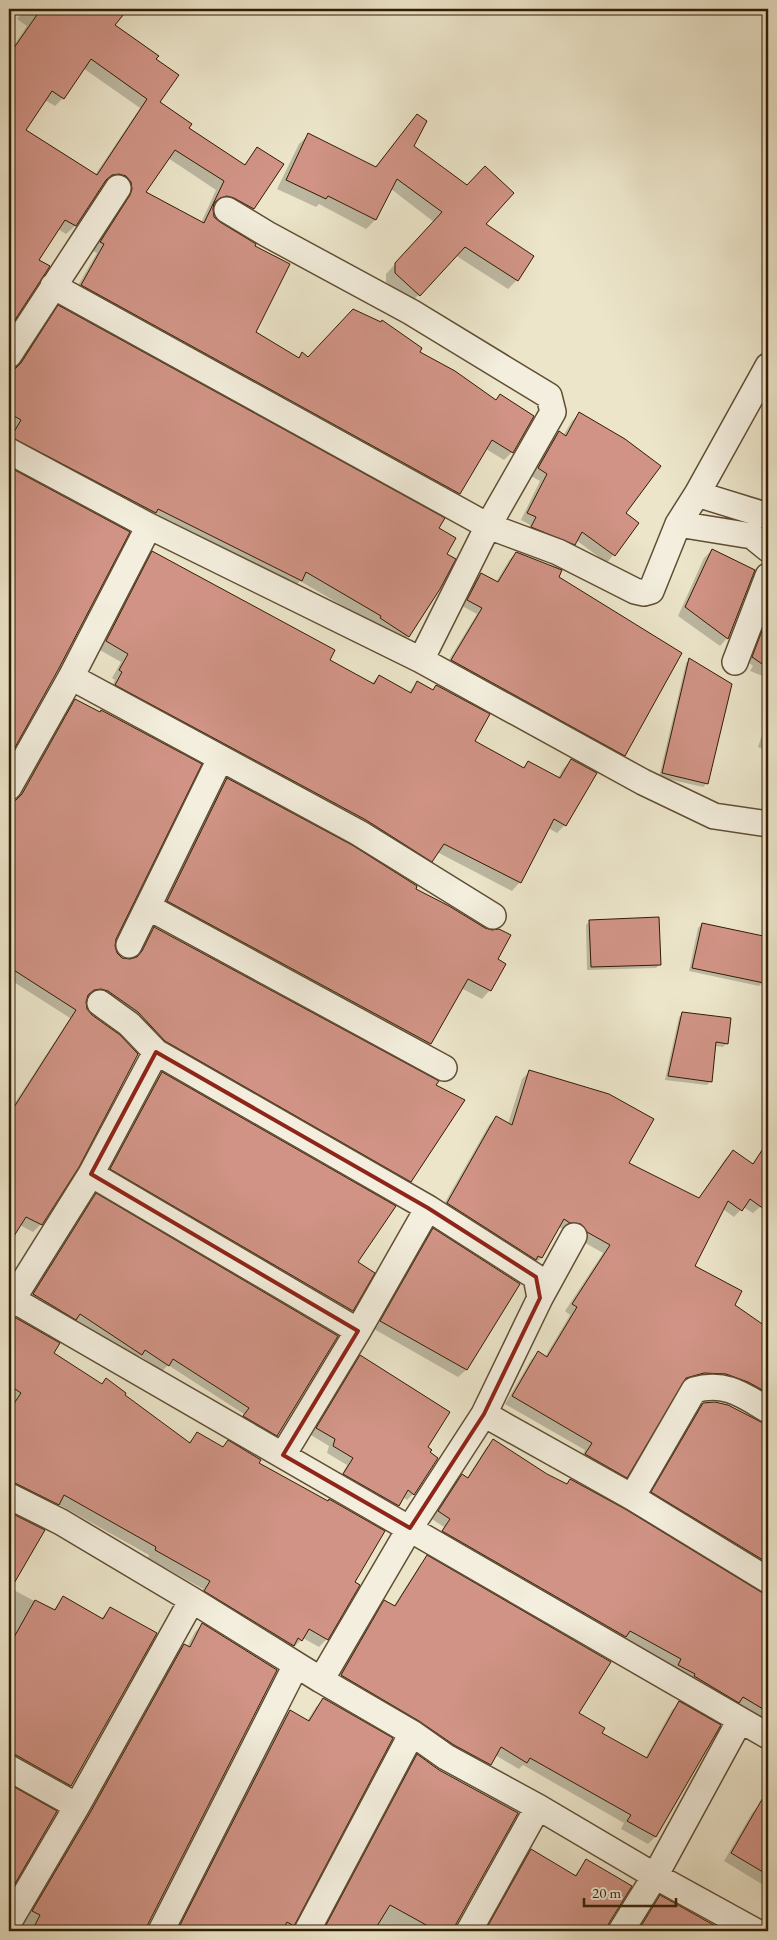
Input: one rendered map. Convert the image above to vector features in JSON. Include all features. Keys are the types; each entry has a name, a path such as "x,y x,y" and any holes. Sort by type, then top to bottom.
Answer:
{"street":[{"path":"9,355 118,188"},
{"path":"227,210 267,234 412,312 549,396 553,412 488,526 421,660"},
{"path":"53,286 488,526 558,552 635,591 644,593 652,591 678,524 697,494 768,366"},
{"path":"9,451 150,526 421,660 643,782 714,816 768,824"},
{"path":"697,494 768,516"},
{"path":"678,524 752,536 768,549"},
{"path":"9,787 71,677 150,526"},
{"path":"735,662 768,576"},
{"path":"71,677 359,833 493,916"},
{"path":"130,945 220,759"},
{"path":"148,907 444,1068"},
{"path":"100,1003 130,1024 156,1052 428,1208 536,1277 540,1298"},
{"path":"156,1052 91,1174 10,1302 283,1455 768,1736"},
{"path":"91,1174 358,1331"},
{"path":"283,1455 358,1331 428,1208"},
{"path":"321,1680 410,1528 484,1414 540,1298 574,1236"},
{"path":"632,1497 694,1390 717,1386 737,1392 768,1410"},
{"path":"484,1414 632,1497 768,1580"},
{"path":"9,1496 61,1522 192,1600 296,1665 412,1733 446,1757 538,1807 654,1876 756,1931"},
{"path":"9,1922 77,1806 192,1600"},
{"path":"161,1931 296,1665"},
{"path":"621,1931 654,1876 740,1720"},
{"path":"307,1931 412,1733"},
{"path":"9,1768 77,1806"},
{"path":"469,1931 538,1807"},
{"path":"9,1927 16,1931"}],"highlighted area":[{"path":"156,1052 428,1208 536,1277 540,1298 484,1414 410,1528 283,1455 358,1331 91,1174"}],"building":[{"path":"41,9 128,9 115,25 159,56 156,59 179,75 160,102 192,124 189,128 245,165 257,147 284,164 254,209 227,196 220,198 214,203 213,209 214,217 220,222 256,244 255,246 290,264 256,332 299,358 302,352 308,357 353,309 381,322 382,320 422,348 420,352 455,371 496,400 500,394 534,416 513,453 492,440 460,494 81,285 104,244 100,242 130,195 132,189 131,182 126,176 119,174 112,175 106,180 76,226 65,220 39,260 50,266 9,329 9,55","holes":["91,59 147,99 97,175 26,130 52,91 64,99","175,150 224,181 204,223 146,192"]},
{"path":"417,114 427,121 414,146 467,185 485,166 514,193 486,224 534,256 518,281 465,247 420,296 395,273 395,263 442,212 397,179 376,220 328,196 326,199 286,180 308,133 376,167"},
{"path":"58,305 445,518 439,528 456,538 447,554 456,559 440,589 409,637 380,618 381,616 306,572 302,581 158,509 156,513 11,437 21,420 9,413 9,369 16,368 21,363"},
{"path":"579,412 625,439 661,466 626,513 639,523 615,556 582,532 575,545 531,527 536,517 527,513 547,474 538,468 559,431 566,436"},
{"path":"9,467 130,532 58,670 9,758"},
{"path":"712,549 755,570 728,639 685,607"},
{"path":"152,551 335,650 330,660 374,684 379,675 411,693 417,681 433,690 436,685 490,714 475,741 524,768 528,761 560,778 571,759 597,773 566,826 554,819 521,883 444,844 432,862 366,820 115,685 122,672 119,670 128,654 106,641"},
{"path":"516,552 562,570 559,577 682,653 625,756 451,660 482,608 467,600 481,573 498,582"},
{"path":"768,615 768,668 752,657"},
{"path":"689,658 732,684 708,784 662,773"},
{"path":"75,699 100,712 101,710 202,764 116,939 117,953 122,958 130,959 137,957 154,927 439,1081 436,1085 465,1100 411,1182 165,1041 138,1012 108,991 94,990 88,995 87,1009 92,1015 120,1035 138,1054 79,1167 42,1225 26,1217 9,1244 9,1115 76,1010 9,967 9,801 16,800 22,794"},
{"path":"227,778 352,845 417,886 416,889 485,928 499,929 511,935 498,959 506,964 491,991 468,979 431,1044 167,901"},
{"path":"659,917 661,965 591,967 589,920"},
{"path":"702,923 768,937 768,964 764,983 692,968"},
{"path":"682,1012 731,1018 728,1044 716,1042 712,1082 668,1076"},
{"path":"529,1070 609,1094 654,1119 629,1163 699,1198 733,1150 753,1164 768,1141 768,1212 750,1199 742,1211 728,1201 695,1266 742,1291 735,1305 768,1328 768,1393 748,1382 726,1374 704,1373 686,1378 627,1478 585,1454 592,1443 512,1396 538,1351 547,1357 577,1307 572,1304 610,1245 587,1232 581,1224 570,1223 564,1219 542,1258 538,1256 536,1260 447,1203 496,1116 512,1125"},
{"path":"162,1072 396,1206 358,1262 375,1273 353,1311 110,1169"},
{"path":"96,1193 338,1336 277,1436 243,1416 249,1408 173,1359 169,1366 145,1350 142,1355 80,1314 76,1320 33,1294"},
{"path":"433,1228 520,1284 467,1370 380,1321"},
{"path":"16,1318 60,1343 54,1353 102,1384 106,1378 126,1393 125,1395 190,1443 197,1432 223,1447 228,1440 261,1460 259,1463 328,1501 329,1499 385,1531 355,1582 360,1585 328,1640 309,1629 302,1641 298,1638 294,1646 204,1591 210,1581 155,1550 156,1547 64,1495 59,1505 15,1483 9,1482 9,1411 21,1393 9,1385 9,1319"},
{"path":"360,1355 450,1412 428,1447 432,1450 430,1452 438,1458 414,1495 408,1490 399,1506 343,1474 353,1458 333,1446 335,1439 316,1428"},
{"path":"715,1402 728,1405 768,1424 768,1563 651,1492 703,1403"},
{"path":"493,1439 547,1474 567,1484 570,1479 625,1509 761,1592 768,1594 768,1712 743,1697 739,1703 678,1665 681,1659 630,1631 626,1637 442,1531 450,1519 438,1511 462,1474 468,1478"},
{"path":"9,1512 45,1530 9,1592"},
{"path":"427,1555 611,1662 579,1713 605,1728 602,1733 647,1758 679,1701 721,1725 656,1837 627,1821 631,1815 530,1758 527,1763 501,1747 491,1765 454,1745 419,1721 341,1675 384,1600 395,1606"},
{"path":"63,1596 103,1619 110,1607 157,1633 71,1786 16,1755 9,1754 9,1646 35,1600 55,1610"},
{"path":"202,1623 277,1670 148,1924 147,1931 32,1931 40,1915 32,1911 90,1813 184,1644 190,1647"},
{"path":"323,1698 393,1738 294,1926 287,1922 282,1931 177,1931 290,1710 309,1721"},
{"path":"417,1754 439,1770 518,1813 456,1924 455,1931 437,1931 390,1905 374,1931 329,1931 324,1929"},
{"path":"9,1784 57,1811 9,1894"},
{"path":"768,1789 768,1875 731,1853"},
{"path":"531,1849 576,1876 586,1859 632,1886 609,1923 607,1931 485,1931"},
{"path":"660,1895 694,1914 724,1931 638,1931"}]}
